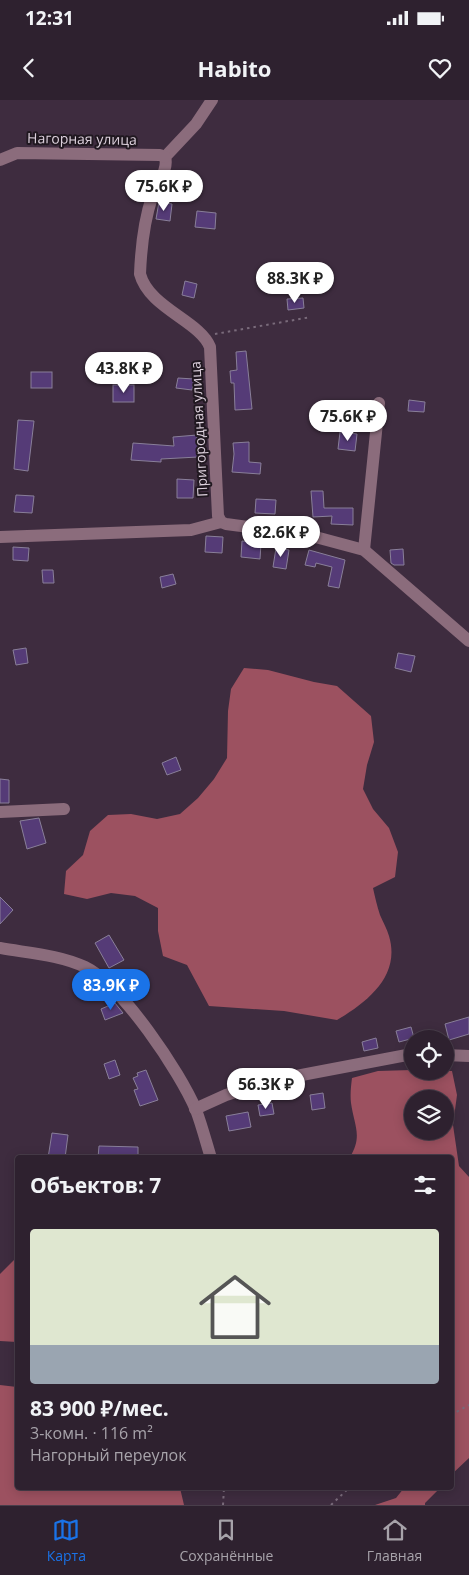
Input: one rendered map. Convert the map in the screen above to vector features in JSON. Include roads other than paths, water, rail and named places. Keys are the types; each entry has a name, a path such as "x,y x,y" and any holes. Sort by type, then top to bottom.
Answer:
{"street":[{"path":"165,157 196,124 212,100"},
{"name":"Нагорная улица","path":"0,160 17,153 160,155 165,157"},
{"name":"Пригородная улица","path":"165,157 164,170 152,196 148,213 140,274 142,283 148,290 174,314 203,336 210,347 218,516 221,522"},
{"path":"364,550 379,403"},
{"path":"0,537 191,530 221,522 308,535 364,550 469,641"},
{"path":"0,812 64,809"},
{"path":"0,948 69,961 84,966 102,977 136,1014 170,1064 196,1109 210,1155"},
{"path":"454,1055 469,1056"},
{"path":"196,1109 226,1095 270,1081 404,1056"}]}
